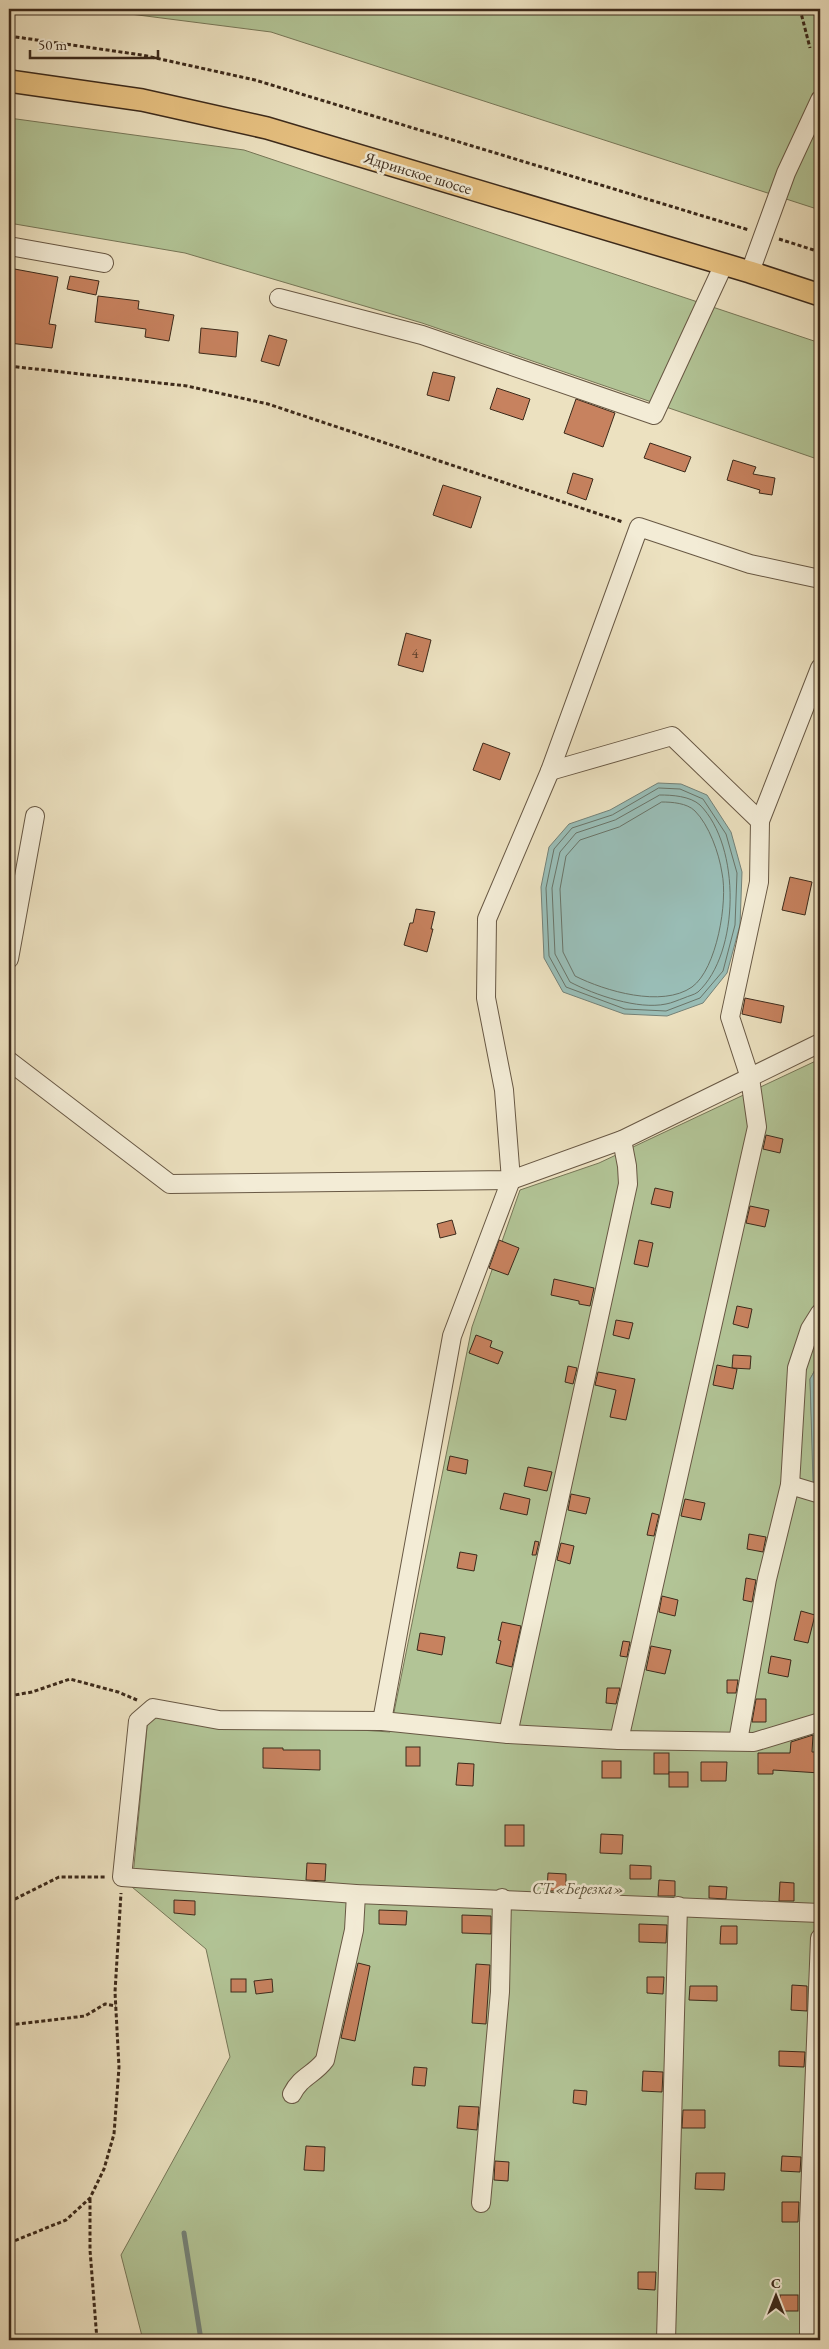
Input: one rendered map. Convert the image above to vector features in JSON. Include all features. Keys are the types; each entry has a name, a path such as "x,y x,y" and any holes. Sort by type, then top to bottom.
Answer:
{"main road":[{"name":"Ядринское шоссе","path":"9,81 142,100 267,128 724,264 820,295"}],"street":[{"path":"750,272 786,173 820,100"},
{"path":"9,246 104,263"},
{"path":"279,298 422,335 654,415 724,264"},
{"path":"382,1721 452,1336 511,1180 504,1090 486,998 487,919 550,771 639,527 750,564 820,579"},
{"path":"619,1740 757,1127 750,1078 730,1017 759,882 760,821 820,668"},
{"path":"550,771 672,736 760,821"},
{"path":"9,959 35,816"},
{"path":"9,1061 170,1184 511,1180 622,1140 820,1043"},
{"path":"508,1734 628,1184 628,1166 622,1140"},
{"path":"738,1741 766,1579 790,1485 797,1368 810,1329 820,1313"},
{"path":"790,1485 820,1494"},
{"path":"820,1722 754,1742 619,1740 508,1734 382,1721 219,1720 154,1708 138,1721 122,1877 356,1894 502,1898 820,1913"},
{"path":"292,2094 298,2082 319,2069 325,2060 354,1930 356,1894"},
{"path":"481,2203 500,1992 502,1898"},
{"path":"666,2340 678,1906"},
{"path":"808,2340 809,2223 820,1938"}],"path":[{"path":"800,9 810,48"},
{"path":"9,36 142,55 255,80 820,252"},
{"path":"9,366 187,386 268,404 639,527"},
{"path":"9,1696 32,1692 70,1679 118,1692 154,1708"},
{"path":"9,1902 59,1877 122,1877 116,2006 119,2067 114,2134 104,2169 90,2198 66,2220 9,2242"},
{"path":"9,2025 85,2016 105,2004 116,2006"},
{"path":"90,2198 90,2250 97,2340"}],"green space":[{"path":"91,9 820,9 820,210 271,32"},
{"path":"9,118 244,150 820,343 820,460 422,323 185,253 9,223"},
{"name":"СТ «Березка»","path":"820,1059 820,1361 810,1379 814,1482 820,1482 820,2340 143,2340 121,2255 230,2057 206,1949 132,1887 148,1716 390,1732 472,1327 520,1190 599,1163"}],"water":[{"path":"658,783 681,784 707,795 731,832 742,872 740,925 727,973 703,1003 667,1016 624,1014 563,992 544,958 541,887 549,847 569,824 610,810"},
{"path":"820,1361 820,1482 813,1482 810,1379"}],"building":[{"path":"9,268 58,277 49,324 56,325 52,348 9,343"},
{"path":"70,276 99,281 96,295 67,289"},
{"path":"98,296 139,301 138,309 174,315 169,341 145,337 146,329 95,322"},
{"path":"201,328 238,332 236,357 199,353"},
{"path":"269,335 287,340 279,366 261,361"},
{"path":"433,372 455,377 449,401 427,395"},
{"path":"497,388 530,399 523,420 490,409"},
{"path":"576,399 615,413 603,447 564,433"},
{"path":"650,443 691,457 685,472 644,458"},
{"path":"733,460 756,467 753,474 775,478 772,495 759,493 760,490 727,480"},
{"path":"573,473 593,479 586,500 567,493"},
{"path":"443,485 481,497 471,528 433,515"},
{"path":"406,633 431,640 423,672 398,665"},
{"path":"483,743 510,753 500,780 473,770"},
{"path":"790,877 812,882 805,915 782,910"},
{"path":"416,909 435,912 427,952 404,945 410,923 413,923"},
{"path":"745,998 784,1006 781,1023 742,1014"},
{"path":"766,1135 783,1139 780,1153 763,1149"},
{"path":"655,1188 673,1192 670,1208 651,1204"},
{"path":"750,1206 769,1210 765,1227 746,1223"},
{"path":"452,1220 456,1234 440,1238 437,1224"},
{"path":"499,1240 519,1248 508,1275 489,1268"},
{"path":"639,1240 653,1243 648,1267 634,1264"},
{"path":"554,1279 594,1288 590,1306 579,1304 579,1301 551,1295"},
{"path":"737,1306 752,1309 748,1328 733,1324"},
{"path":"616,1320 633,1323 629,1339 613,1335"},
{"path":"476,1335 492,1341 490,1347 503,1352 498,1364 469,1353"},
{"path":"733,1355 751,1356 750,1369 732,1368"},
{"path":"717,1365 737,1369 733,1389 713,1385"},
{"path":"568,1366 577,1368 573,1384 565,1382"},
{"path":"598,1372 635,1379 626,1420 610,1417 616,1390 595,1385"},
{"path":"450,1456 468,1460 466,1474 447,1470"},
{"path":"528,1467 552,1472 547,1491 524,1486"},
{"path":"504,1493 530,1499 527,1515 500,1509"},
{"path":"571,1494 590,1498 586,1514 568,1510"},
{"path":"685,1499 705,1503 701,1520 681,1516"},
{"path":"652,1513 659,1515 654,1536 647,1535"},
{"path":"749,1534 766,1537 763,1552 747,1549"},
{"path":"535,1541 539,1542 536,1555 532,1555"},
{"path":"561,1543 574,1546 570,1564 557,1560"},
{"path":"460,1552 477,1555 474,1571 457,1568"},
{"path":"746,1578 756,1580 752,1602 743,1600"},
{"path":"662,1596 678,1600 675,1616 659,1612"},
{"path":"801,1611 815,1615 808,1643 794,1640"},
{"path":"502,1622 521,1626 512,1667 496,1663 501,1641 498,1640"},
{"path":"420,1633 445,1637 442,1655 417,1650"},
{"path":"623,1641 630,1642 627,1657 620,1656"},
{"path":"651,1646 671,1650 665,1674 646,1670"},
{"path":"771,1656 791,1660 788,1677 768,1673"},
{"path":"727,1680 738,1680 736,1693 727,1693"},
{"path":"607,1688 620,1688 616,1704 606,1703"},
{"path":"756,1699 766,1699 766,1722 752,1722"},
{"path":"813,1735 812,1752 820,1752 820,1773 773,1770 773,1774 758,1774 758,1753 790,1753 791,1742"},
{"path":"406,1747 420,1747 420,1766 406,1766"},
{"path":"263,1748 320,1750 320,1770 263,1768"},
{"path":"654,1753 669,1753 669,1774 654,1774"},
{"path":"602,1761 621,1761 621,1778 602,1778"},
{"path":"701,1762 727,1762 726,1781 701,1781"},
{"path":"458,1763 474,1764 473,1786 456,1785"},
{"path":"669,1772 688,1772 688,1787 669,1787"},
{"path":"505,1825 524,1825 524,1846 505,1846"},
{"path":"601,1834 623,1835 622,1854 600,1853"},
{"path":"307,1863 326,1864 325,1881 306,1880"},
{"path":"630,1865 651,1866 651,1879 630,1879"},
{"path":"548,1873 566,1874 566,1891 547,1891"},
{"path":"659,1880 675,1881 675,1896 658,1896"},
{"path":"780,1882 794,1883 794,1901 779,1901"},
{"path":"709,1886 727,1887 726,1899 709,1898"},
{"path":"174,1900 195,1901 195,1915 174,1913"},
{"path":"379,1910 407,1911 406,1925 379,1924"},
{"path":"462,1915 491,1916 491,1934 462,1933"},
{"path":"639,1924 667,1925 666,1943 639,1942"},
{"path":"721,1926 737,1926 737,1944 720,1944"},
{"path":"358,1963 370,1966 355,2041 341,2038"},
{"path":"476,1964 490,1965 486,2024 472,2023"},
{"path":"647,1977 664,1977 663,1994 647,1993"},
{"path":"231,1979 246,1979 246,1992 231,1992"},
{"path":"272,1979 273,1992 256,1994 254,1981"},
{"path":"792,1985 807,1986 807,2011 791,2010"},
{"path":"690,1986 717,1986 717,2001 689,2000"},
{"path":"779,2051 805,2052 804,2067 779,2066"},
{"path":"414,2067 427,2068 425,2086 412,2085"},
{"path":"643,2071 663,2072 662,2092 642,2091"},
{"path":"574,2090 587,2091 586,2105 573,2103"},
{"path":"459,2106 479,2107 477,2130 457,2128"},
{"path":"683,2110 705,2110 705,2128 682,2128"},
{"path":"306,2146 325,2147 324,2171 304,2170"},
{"path":"782,2156 801,2157 800,2172 781,2171"},
{"path":"495,2161 509,2162 508,2181 494,2180"},
{"path":"696,2173 725,2173 724,2190 695,2189"},
{"path":"782,2202 799,2202 798,2222 782,2222"},
{"path":"638,2272 656,2272 655,2290 638,2289"},
{"path":"780,2295 798,2295 798,2311 780,2311"}],"waterway":[{"path":"184,2233 201,2340"}]}
